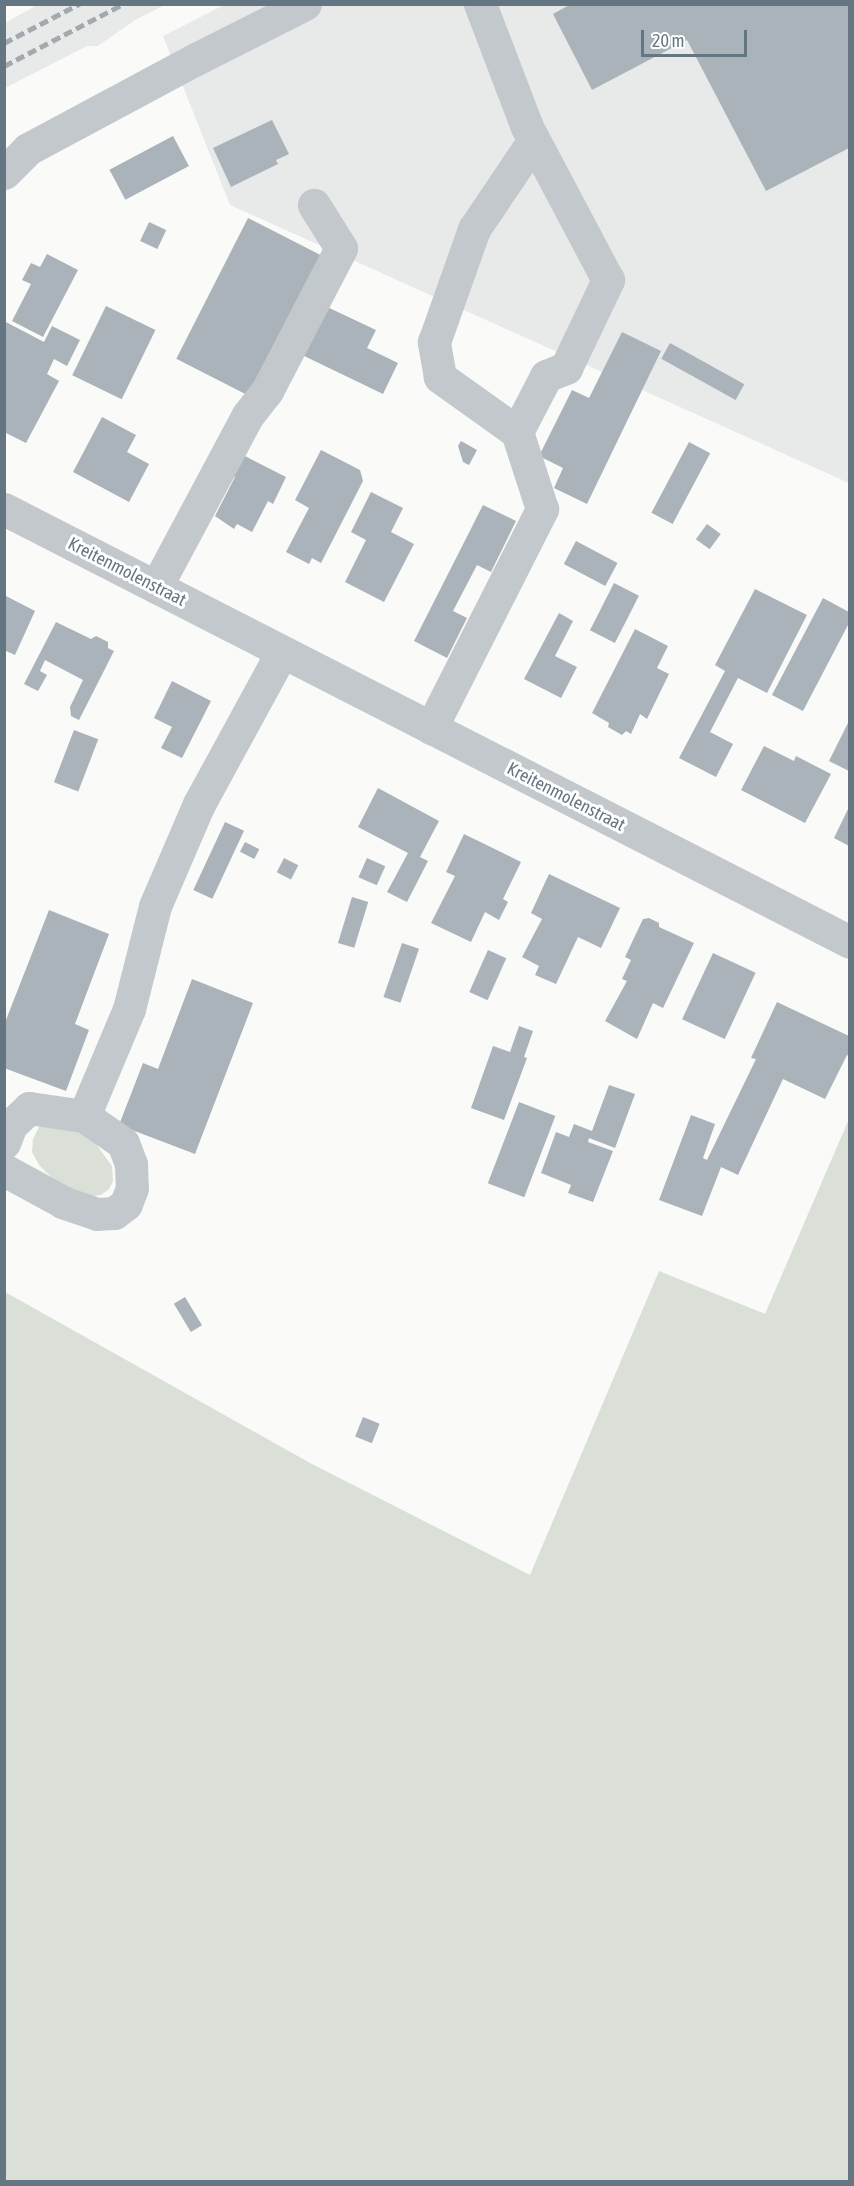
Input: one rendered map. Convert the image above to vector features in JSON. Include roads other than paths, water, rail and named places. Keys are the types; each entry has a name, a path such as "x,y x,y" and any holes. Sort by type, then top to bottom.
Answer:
{"street":[{"path":"4,173 28,149 196,59 305,4"},
{"path":"480,4 534,140 608,280 566,368 546,376 517,432"},
{"path":"431,728 542,509 517,432 440,377 434,342 474,229 534,140"},
{"path":"156,587 248,415 267,391 340,248 314,205"},
{"name":"Kreitenmolenstraat","path":"4,509 849,942"},
{"path":"84,1116 129,1008 155,906 190,824 282,652"},
{"path":"4,1143 11,1125 29,1107 84,1116 123,1143 131,1164 132,1188 126,1204 114,1213 97,1214 63,1202 4,1170"}],"railway":[{"path":"4,43 79,4"},
{"path":"4,66 123,4"}]}
